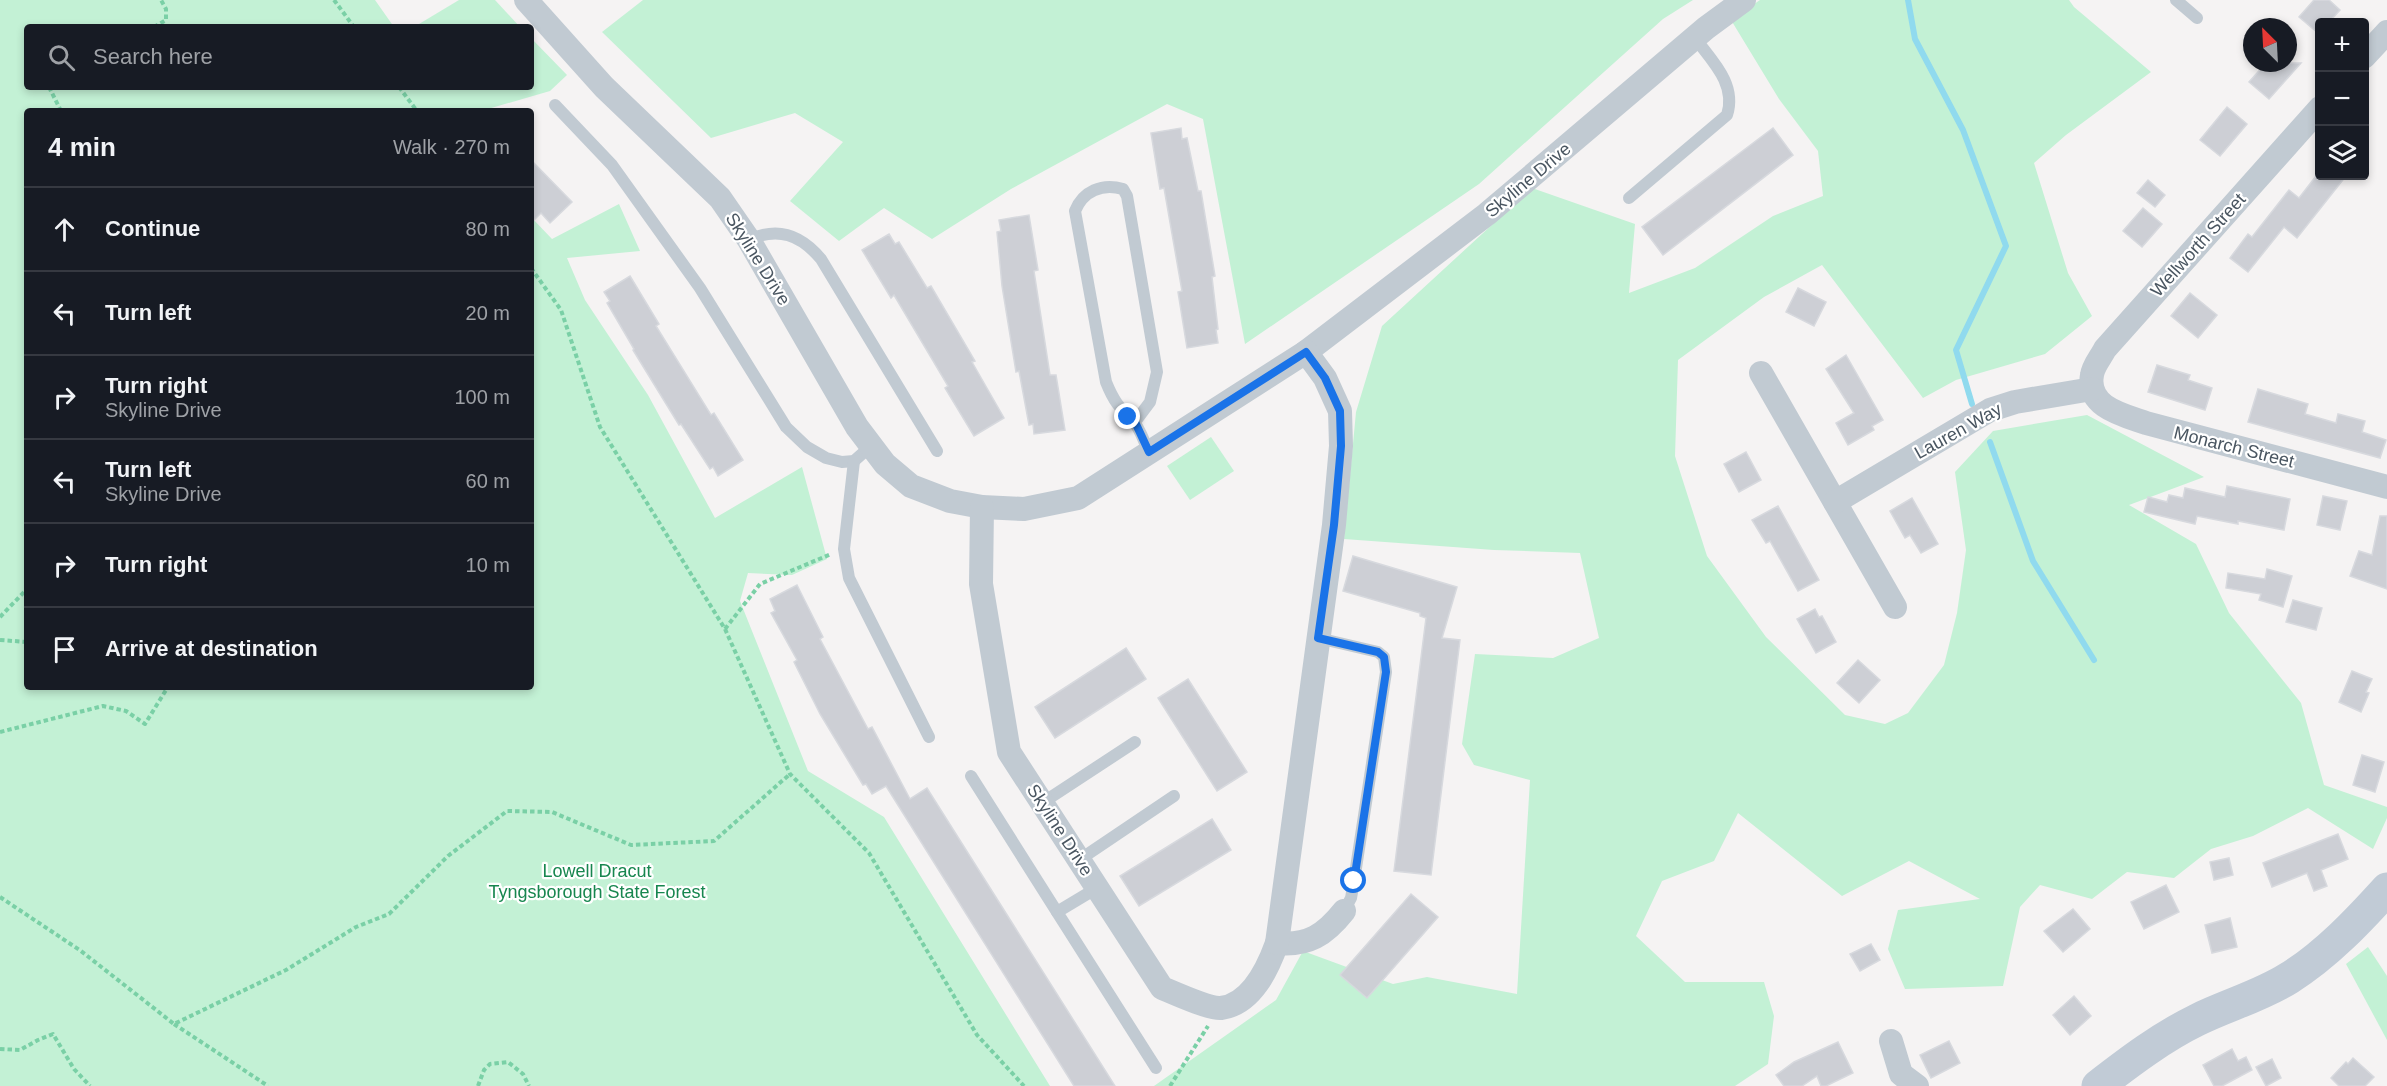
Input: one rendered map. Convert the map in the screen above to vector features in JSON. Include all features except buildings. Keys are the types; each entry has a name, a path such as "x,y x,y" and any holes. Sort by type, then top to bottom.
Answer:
{"street":[{"name":"Skyline Drive","path":"526,0 604,87 720,198 749,240 857,427 863,454 885,464 912,486 950,501 982,507 1024,509 1078,498 1306,352 1487,214 1695,38 1744,0"},
{"path":"2369,52 2387,32"},
{"name":"Wellworth Street","path":"2092,389 2092,374 2105,349 2315,113"},
{"path":"1220,1008 1242,999 1266,972 1277,943 1334,525 1341,446 1340,411 1325,378 1306,352"},
{"path":"1761,373 1895,607"},
{"name":"Monarch Street","path":"2092,389 2098,402 2115,413 2387,487"},
{"name":"Lauren Way","path":"1835,502 1990,410 2015,402 2092,389"},
{"name":"Skyline Drive","path":"982,507 981,584 1009,752 1162,988 1185,998 1220,1008"},
{"path":"2098,1086 2134,1057 2196,1020 2289,979 2319,956 2361,918 2386,891"},
{"path":"1277,943 1296,945 1311,940 1329,927 1344,911"},
{"path":"1891,1041 1901,1074 1917,1086"}],"lane":[{"path":"2176,0 2197,18"},
{"path":"1629,198 1727,115 1730,98 1725,79 1695,38"},
{"path":"555,105 612,165 700,288 786,427 807,447 826,458 842,462 863,454"},
{"path":"1135,422 1150,402 1156,372 1127,196 1123,189 1112,186 1087,194 1079,200 1075,210 1106,382 1112,399 1120,410 1135,422 1149,452"},
{"path":"749,240 770,232 792,237 813,249 937,451"},
{"path":"863,454 844,549 849,578 929,737"},
{"path":"1318,638 1378,652 1384,657 1386,672 1354,881 1351,898 1344,911"},
{"path":"1042,803 1135,742"},
{"path":"971,776 1155,1068"},
{"path":"1079,861 1174,796"},
{"path":"1057,912 1096,888"}],"path":[{"path":"159,24 166,20 166,9 162,0"},
{"path":"334,0 352,24"},
{"path":"50,90 60,108"},
{"path":"401,90 415,108"},
{"path":"534,272 561,310 600,427 725,629 790,774 869,853 977,1035 1023,1086"},
{"path":"725,629 760,584 844,549"},
{"path":"0,616 24,592"},
{"path":"0,640 24,642"},
{"path":"0,732 103,706 126,711 145,724 166,690"},
{"path":"174,1024 286,970 356,927 388,914 448,856 507,811 552,812 631,845 714,841 790,774"},
{"path":"0,897 81,951 174,1024 268,1086"},
{"path":"1170,1086 1220,1008"},
{"path":"0,1049 20,1050 53,1034 74,1069 90,1086"},
{"path":"478,1086 489,1064 508,1062 523,1074 529,1086"}],"green space":[{"name":"Lowell Dracut Tyngsborough State Forest","path":"0,0 375,0 392,24 24,24 24,90 534,90 534,41 567,75 550,91 491,108 24,108 24,690 534,690 534,220 552,239 619,204 640,251 567,258 585,300 648,395 715,518 802,467 827,559 792,575 748,573 740,601 808,771 884,817 1050,1086 0,1086"},
{"path":"459,0 495,0 517,24 419,24"},
{"path":"643,0 1693,0 1663,19 1479,184 1245,344 1203,119 1167,104 1011,189 932,239 884,208 839,241 790,201 843,142 795,113 711,138 602,32"},
{"path":"1760,0 2069,0 2074,7 2151,72 2066,135 2034,163 2068,273 2092,316 2045,354 1956,380 1923,398 1822,265 1764,297 1678,360 1675,456 1707,556 1766,637 1845,715 1885,724 1908,713 1944,665 1957,613 1966,550 1955,472 1993,431 2087,415 2204,477 2129,505 2196,544 2229,613 2301,703 2324,785 2387,807 2387,818 2373,849 2308,808 2253,836 2211,849 2174,878 2127,872 2092,899 2040,885 2020,907 2003,986 1905,989 1888,949 1898,910 1980,899 1909,861 1842,896 1738,813 1714,861 1662,881 1636,936 1685,982 1764,982 1774,1016 1768,1064 1735,1086 1154,1086 1276,1000 1303,951 1393,984 1427,977 1517,994 1530,780 1474,765 1462,744 1475,654 1553,658 1599,638 1580,553 1494,550 1344,539 1356,412 1382,326 1532,188 1635,224 1629,293 1695,268 1773,216 1823,196 1818,151 1779,99 1731,20"},
{"path":"1211,437 1234,471 1190,500 1167,466"},
{"path":"2368,947 2387,976 2387,1040 2346,964"}],"waterway":[{"path":"1908,0 1915,39 1963,130 2006,246 1956,350 1972,404"},
{"path":"1990,442 2033,561 2094,660"}],"route":[{"path":"1128,417 1135,422 1149,452 1306,352 1325,378 1340,411 1341,446 1333,532 1318,638 1369,648 1378,652 1384,657 1386,672 1354,881"}]}
